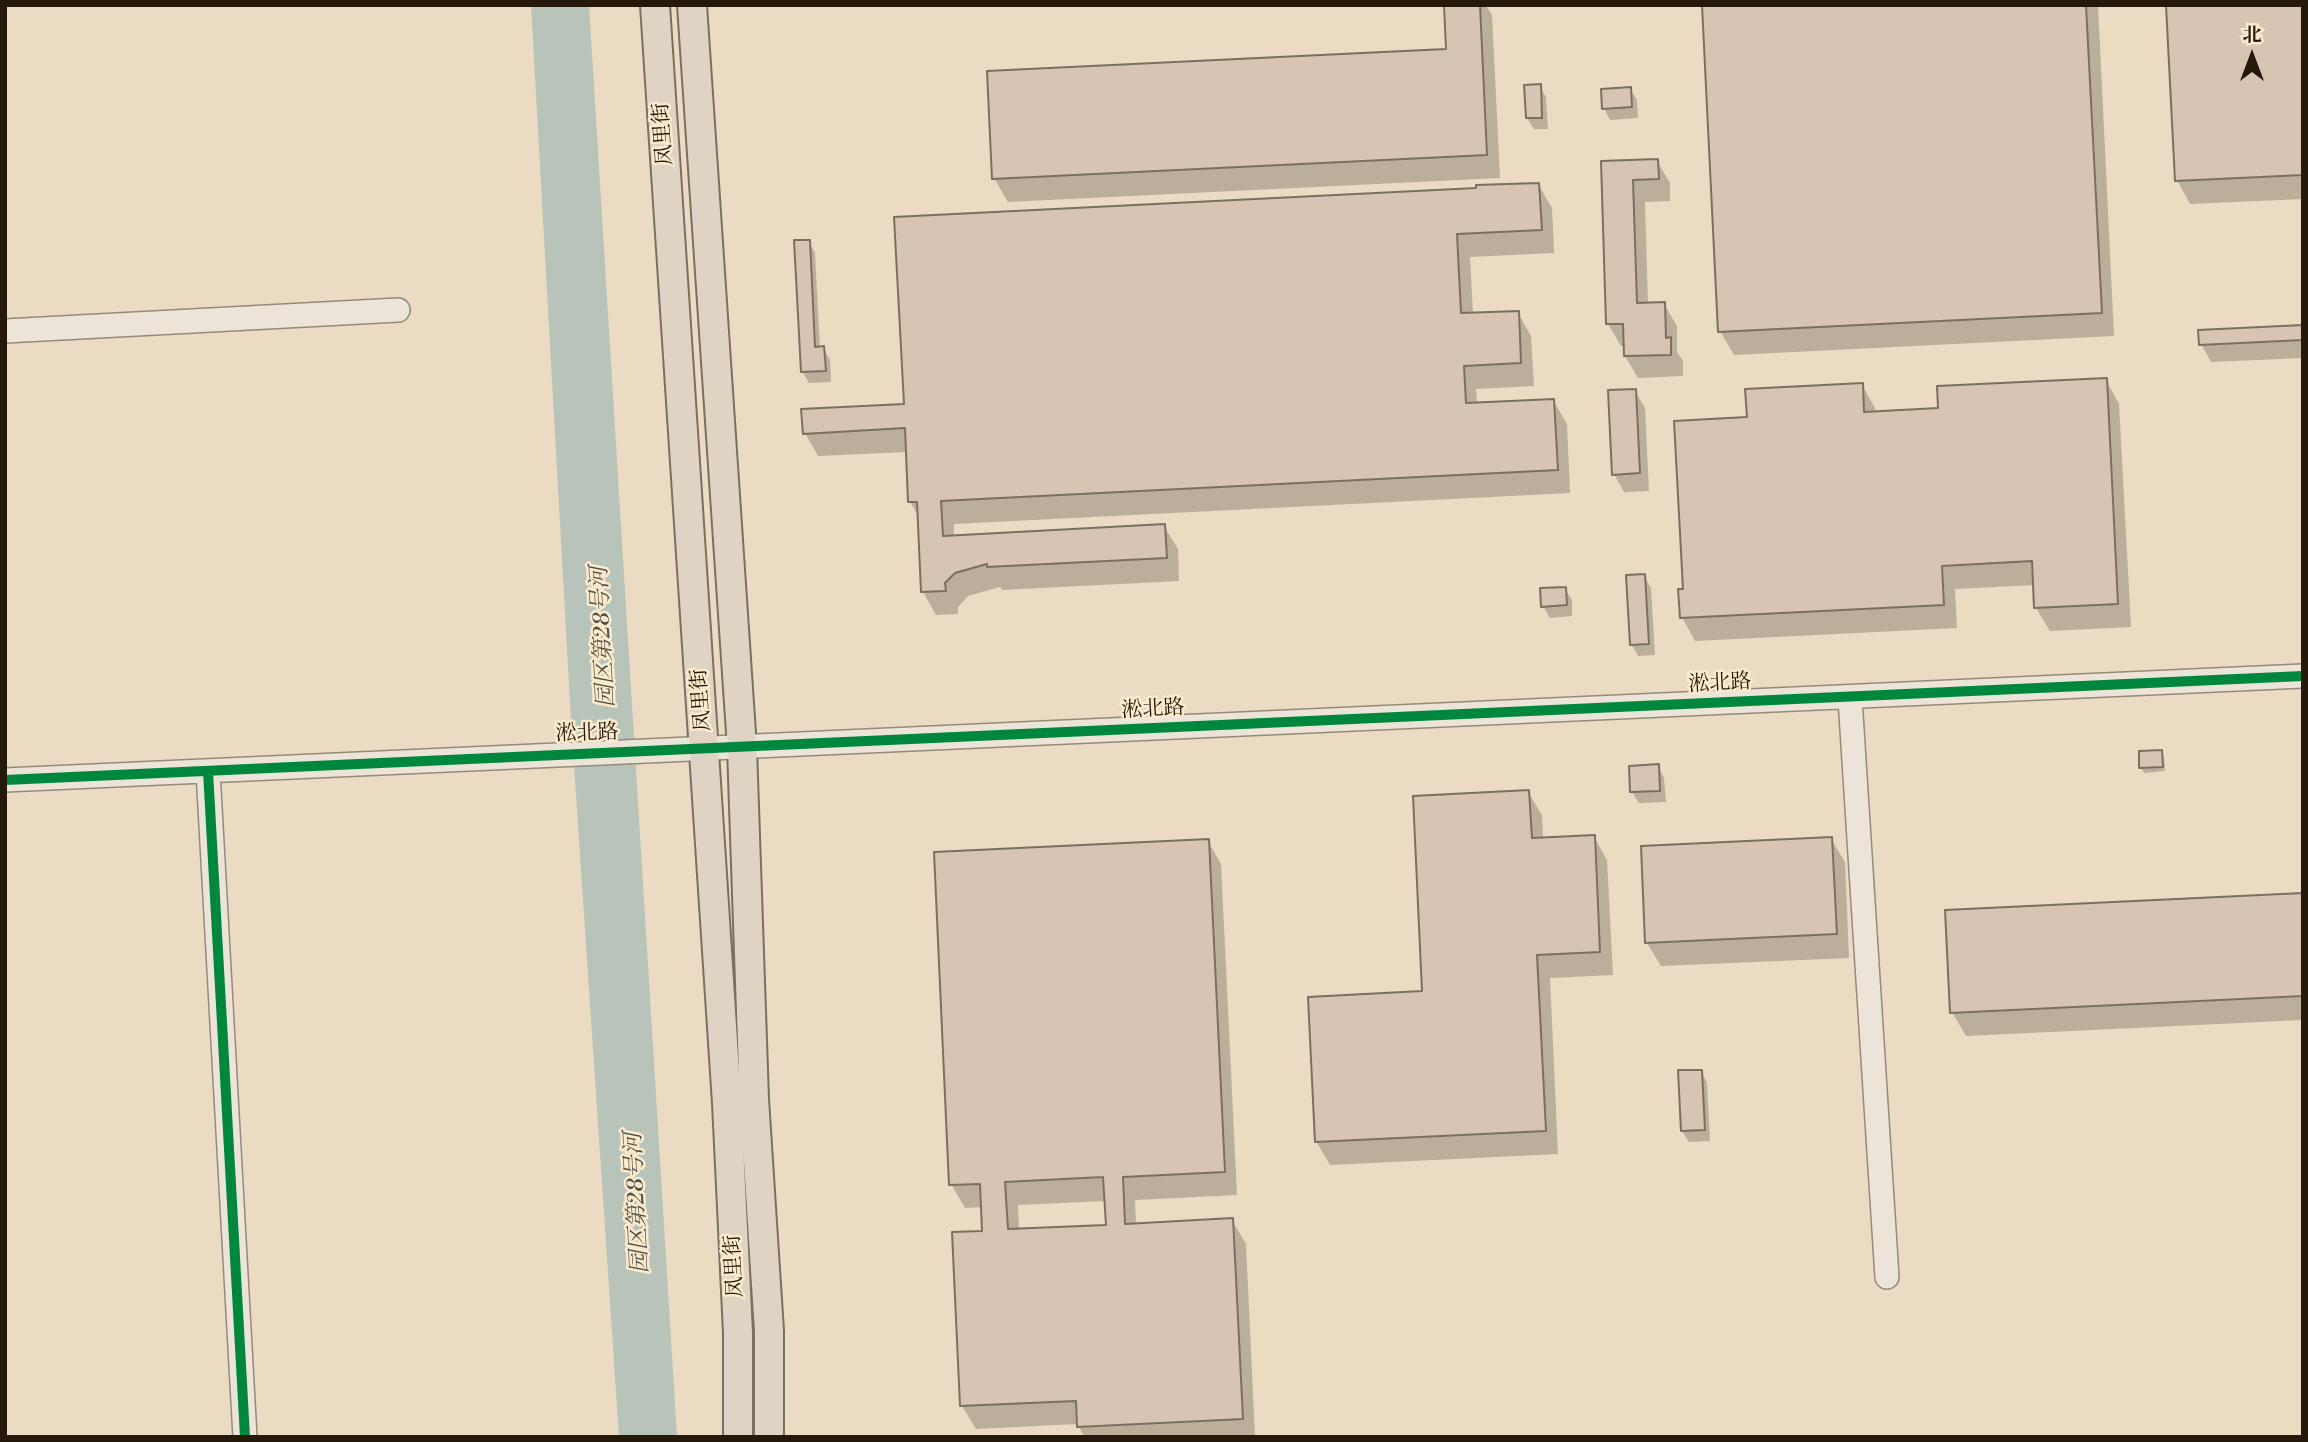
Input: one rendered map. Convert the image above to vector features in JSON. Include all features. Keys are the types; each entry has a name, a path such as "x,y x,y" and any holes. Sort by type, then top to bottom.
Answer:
{"main road":[{"name":"凤里街","path":"655,5 728,1116 737,1333 737,1437"},
{"name":"凤里街","path":"692,5 742,748 754,1099 769,1331 769,1437"}],"street":[{"path":"5,331 398,310"},
{"name":"淞北路","path":"5,780 2303,676"},
{"path":"1850,698 1887,1277"},
{"path":"208,771 245,1437"}],"water":[{"name":"园区第28号河","path":"531,5 589,5 677,1437 619,1437 571,720"}],"building":[{"path":"1444,5 1480,5 1487,155 992,179 987,71 1446,49"},
{"path":"1702,5 2086,5 2102,313 1718,332"},
{"path":"2166,5 2303,5 2303,175 2175,181"},
{"path":"1541,84 1542,118 1526,118 1524,85"},
{"path":"1631,87 1632,107 1602,109 1601,89"},
{"path":"1658,159 1659,179 1633,180 1637,303 1665,302 1666,338 1671,337 1671,355 1624,356 1623,324 1606,324 1601,161"},
{"path":"1539,183 1542,230 1457,234 1461,313 1519,311 1521,363 1464,366 1466,403 1554,399 1558,470 941,501 943,536 1165,524 1167,558 987,567 987,564 955,573 945,583 946,591 921,592 917,502 908,502 905,428 803,434 801,409 904,404 894,217"},
{"path":"794,240 810,240 815,347 824,346 826,371 801,372"},
{"path":"2303,325 2303,340 2199,345 2198,330"},
{"path":"2107,378 2118,604 2034,608 2032,561 1942,566 1944,605 1680,618 1678,589 1683,589 1674,421 1747,417 1745,389 1863,383 1864,412 1938,408 1937,386"},
{"path":"1636,389 1640,473 1612,475 1608,390"},
{"path":"1645,574 1649,644 1630,645 1626,575"},
{"path":"1566,587 1567,605 1541,607 1540,588"},
{"path":"2162,750 2163,767 2139,768 2139,751"},
{"path":"1659,764 1660,791 1630,792 1629,766"},
{"path":"1529,790 1532,838 1595,835 1600,952 1537,955 1546,1131 1315,1142 1308,997 1422,991 1413,796"},
{"path":"1832,837 1837,934 1645,943 1641,846"},
{"path":"1209,839 1225,1172 1123,1177 1125,1224 1233,1218 1243,1419 1077,1427 1076,1401 960,1406 952,1232 982,1231 980,1184 949,1185 934,852","holes":["1103,1177 1106,1225 1008,1229 1005,1182"]},
{"path":"2303,893 2303,996 1950,1013 1945,910"},
{"path":"1678,1070 1702,1070 1705,1130 1681,1131"}],"cycle path":[{"path":"5,780 2303,676"},
{"path":"208,771 245,1437"}]}
